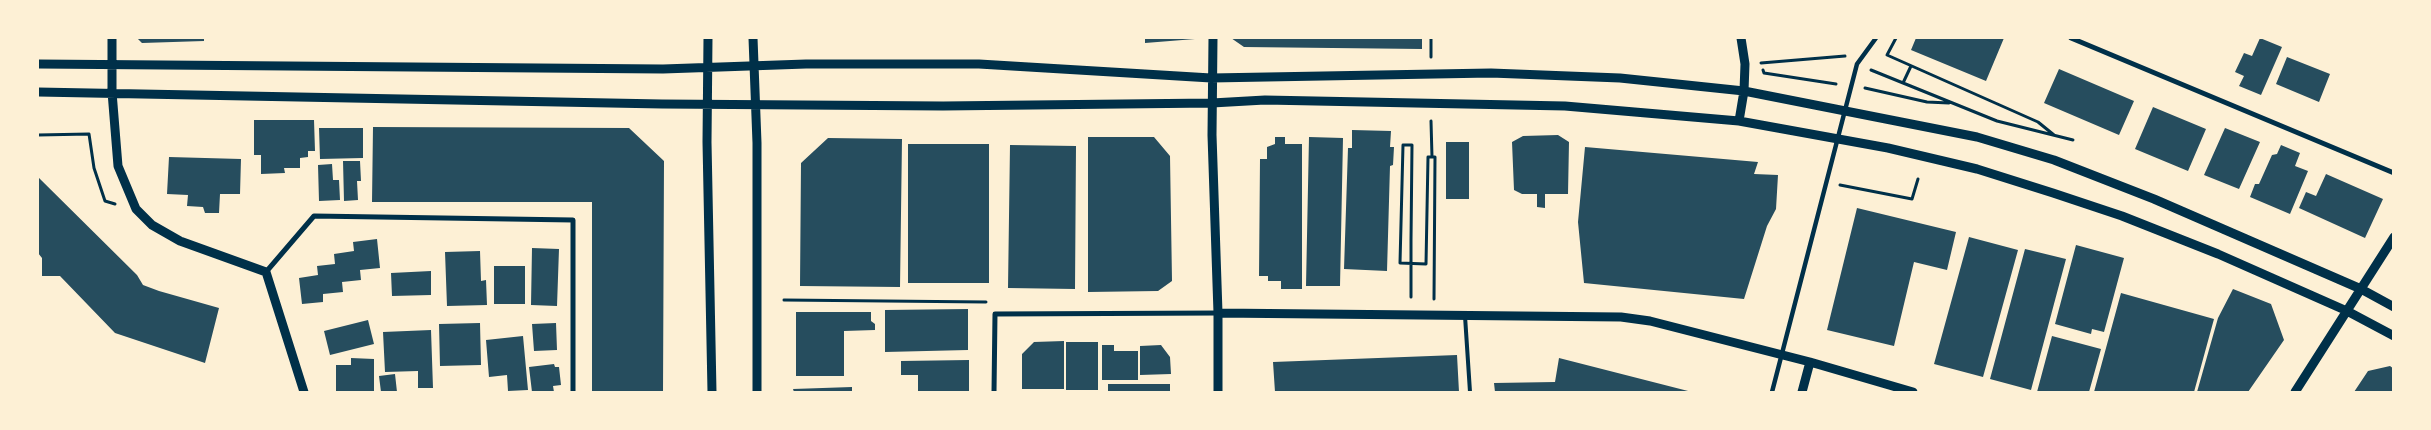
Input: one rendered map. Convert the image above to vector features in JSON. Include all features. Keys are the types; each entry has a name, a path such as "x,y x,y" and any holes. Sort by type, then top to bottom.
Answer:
{"street":[{"path":"112,38 112,92 118,166 136,209 152,226 180,241 266,272"},
{"path":"708,38 712,392"},
{"path":"753,38 756,104 757,392"},
{"path":"1213,38 1211,78 1218,313 1218,392"},
{"path":"1739,121 1744,91 1745,64 1741,38"},
{"path":"1772,392 1857,64 1876,38"},
{"path":"2071,38 2394,173"},
{"path":"38,64 653,69 754,65 979,64 1211,78 1491,73 1620,78 1744,91 1977,137 2054,160 2154,199 2361,288 2394,307"},
{"path":"38,92 708,104 943,106 1212,103 1265,100 1565,106 1739,121 1897,150 1977,169 2036,187 2122,216 2209,250 2348,312 2394,336"},
{"path":"266,272 314,216 573,220 572,392"},
{"path":"2295,392 2348,312 2394,237"},
{"path":"266,272 304,392"},
{"path":"994,392 995,314 1218,313 1621,317 1650,320 1810,362 1913,392"},
{"path":"1802,392 1810,362"}],"lane":[{"path":"1465,316 1470,392"}],"path":[{"path":"1896,38 1887,55 2038,122 2057,137"},
{"path":"1745,64 1848,55 1857,64 1997,121 2073,140"},
{"path":"1903,83 1911,66"},
{"path":"38,135 89,134 94,168 105,201 136,209"},
{"path":"1411,300 1411,290 1411,280 1411,270 1411,260 1411,240 1412,145 1403,145 1400,264 1408,264 1418,264 1426,264 1428,157 1435,157 1434,300"},
{"path":"1827,182 1912,199 1918,180"},
{"path":"784,300 988,302"}],"building":[{"path":"137,38 204,38 204,41 142,43"},
{"path":"1145,38 1195,38 1195,39 1145,43"},
{"path":"1231,38 1422,38 1422,49 1244,47"},
{"path":"1916,38 2004,38 1986,81 1911,50"},
{"path":"2260,38 2282,47 2261,95 2239,86 2244,76 2235,72 2244,53 2252,56"},
{"path":"2287,57 2330,74 2319,102 2276,84"},
{"path":"2059,69 2134,101 2119,135 2044,103"},
{"path":"2153,107 2206,129 2188,171 2135,149"},
{"path":"254,120 314,120 315,151 308,151 308,157 300,158 300,168 284,168 285,173 261,174 261,155 254,155"},
{"path":"373,127 629,128 664,161 663,392 592,392 592,202 372,202"},
{"path":"319,128 363,128 363,158 320,159"},
{"path":"2225,128 2260,142 2239,189 2204,175"},
{"path":"1352,130 1391,131 1390,147 1394,147 1393,165 1390,166 1387,271 1344,269 1348,148 1352,148"},
{"path":"1558,135 1569,142 1568,194 1545,194 1545,208 1537,207 1537,194 1522,194 1514,190 1512,142 1523,136"},
{"path":"1088,137 1154,137 1170,156 1172,281 1158,291 1088,292"},
{"path":"1275,137 1285,137 1285,144 1302,144 1302,289 1281,289 1281,281 1268,281 1268,276 1259,276 1260,159 1267,159 1267,147 1275,144"},
{"path":"1309,137 1343,138 1340,286 1306,286"},
{"path":"828,138 902,139 900,287 800,286 801,163"},
{"path":"1446,142 1469,142 1469,199 1446,199"},
{"path":"908,144 989,144 989,283 908,283"},
{"path":"1010,145 1076,146 1075,289 1008,288"},
{"path":"2281,145 2300,153 2295,166 2308,171 2290,214 2250,197 2255,184 2259,184 2272,155 2277,154"},
{"path":"1585,147 1758,162 1754,174 1778,175 1776,209 1767,226 1744,299 1584,283 1578,222"},
{"path":"169,157 241,159 240,194 220,194 219,213 205,213 203,207 187,206 188,195 167,194"},
{"path":"343,161 360,161 361,181 357,181 358,200 344,201"},
{"path":"332,164 333,180 339,180 340,200 319,201 318,165"},
{"path":"2326,174 2383,199 2365,238 2299,208 2306,192 2316,196"},
{"path":"38,177 137,275 143,285 219,308 205,363 115,333 60,276 42,276 42,258 38,253"},
{"path":"1857,208 1956,232 1947,270 1914,262 1894,346 1827,330"},
{"path":"1969,237 2018,250 1983,377 1934,364"},
{"path":"377,239 380,268 360,270 361,280 342,282 343,292 323,294 323,302 302,304 299,278 318,275 317,266 335,264 334,254 354,251 353,242"},
{"path":"2076,245 2124,258 2104,332 2092,329 2091,334 2055,324"},
{"path":"532,248 559,249 557,306 531,305"},
{"path":"2025,249 2066,259 2031,390 1990,379"},
{"path":"480,251 481,281 486,280 487,305 447,306 445,252"},
{"path":"494,266 525,266 525,304 494,304"},
{"path":"431,271 431,295 392,296 391,273"},
{"path":"2233,289 2271,304 2284,340 2248,392 2197,392 2218,318"},
{"path":"2121,293 2214,319 2194,392 2094,392"},
{"path":"968,309 968,350 885,352 885,310"},
{"path":"796,312 871,312 871,321 875,324 875,330 844,331 844,376 796,376"},
{"path":"368,320 374,344 330,355 324,331"},
{"path":"480,323 481,365 440,366 439,324"},
{"path":"556,323 557,350 534,351 532,324"},
{"path":"431,330 433,388 418,388 418,371 385,372 383,332"},
{"path":"523,336 528,390 508,391 507,375 489,377 486,340"},
{"path":"2052,336 2101,349 2089,392 2037,392"},
{"path":"1064,341 1064,389 1022,389 1022,354 1034,342"},
{"path":"1066,342 1098,342 1098,390 1066,390"},
{"path":"1102,345 1114,345 1114,351 1138,351 1138,380 1102,380"},
{"path":"1161,345 1170,357 1171,374 1140,375 1140,346"},
{"path":"1457,355 1459,392 1275,392 1273,362"},
{"path":"351,358 374,359 374,392 336,392 336,365 351,365"},
{"path":"1559,358 1692,392 1495,392 1494,383 1555,382"},
{"path":"969,360 969,392 918,392 918,375 901,375 901,361"},
{"path":"554,364 555,367 559,367 561,385 553,386 554,392 532,392 529,367"},
{"path":"2390,366 2394,369 2394,392 2354,392 2368,371"},
{"path":"395,374 397,392 381,392 379,376"},
{"path":"1108,384 1170,384 1170,392 1108,392"},
{"path":"852,387 852,392 794,392 793,389"}]}
